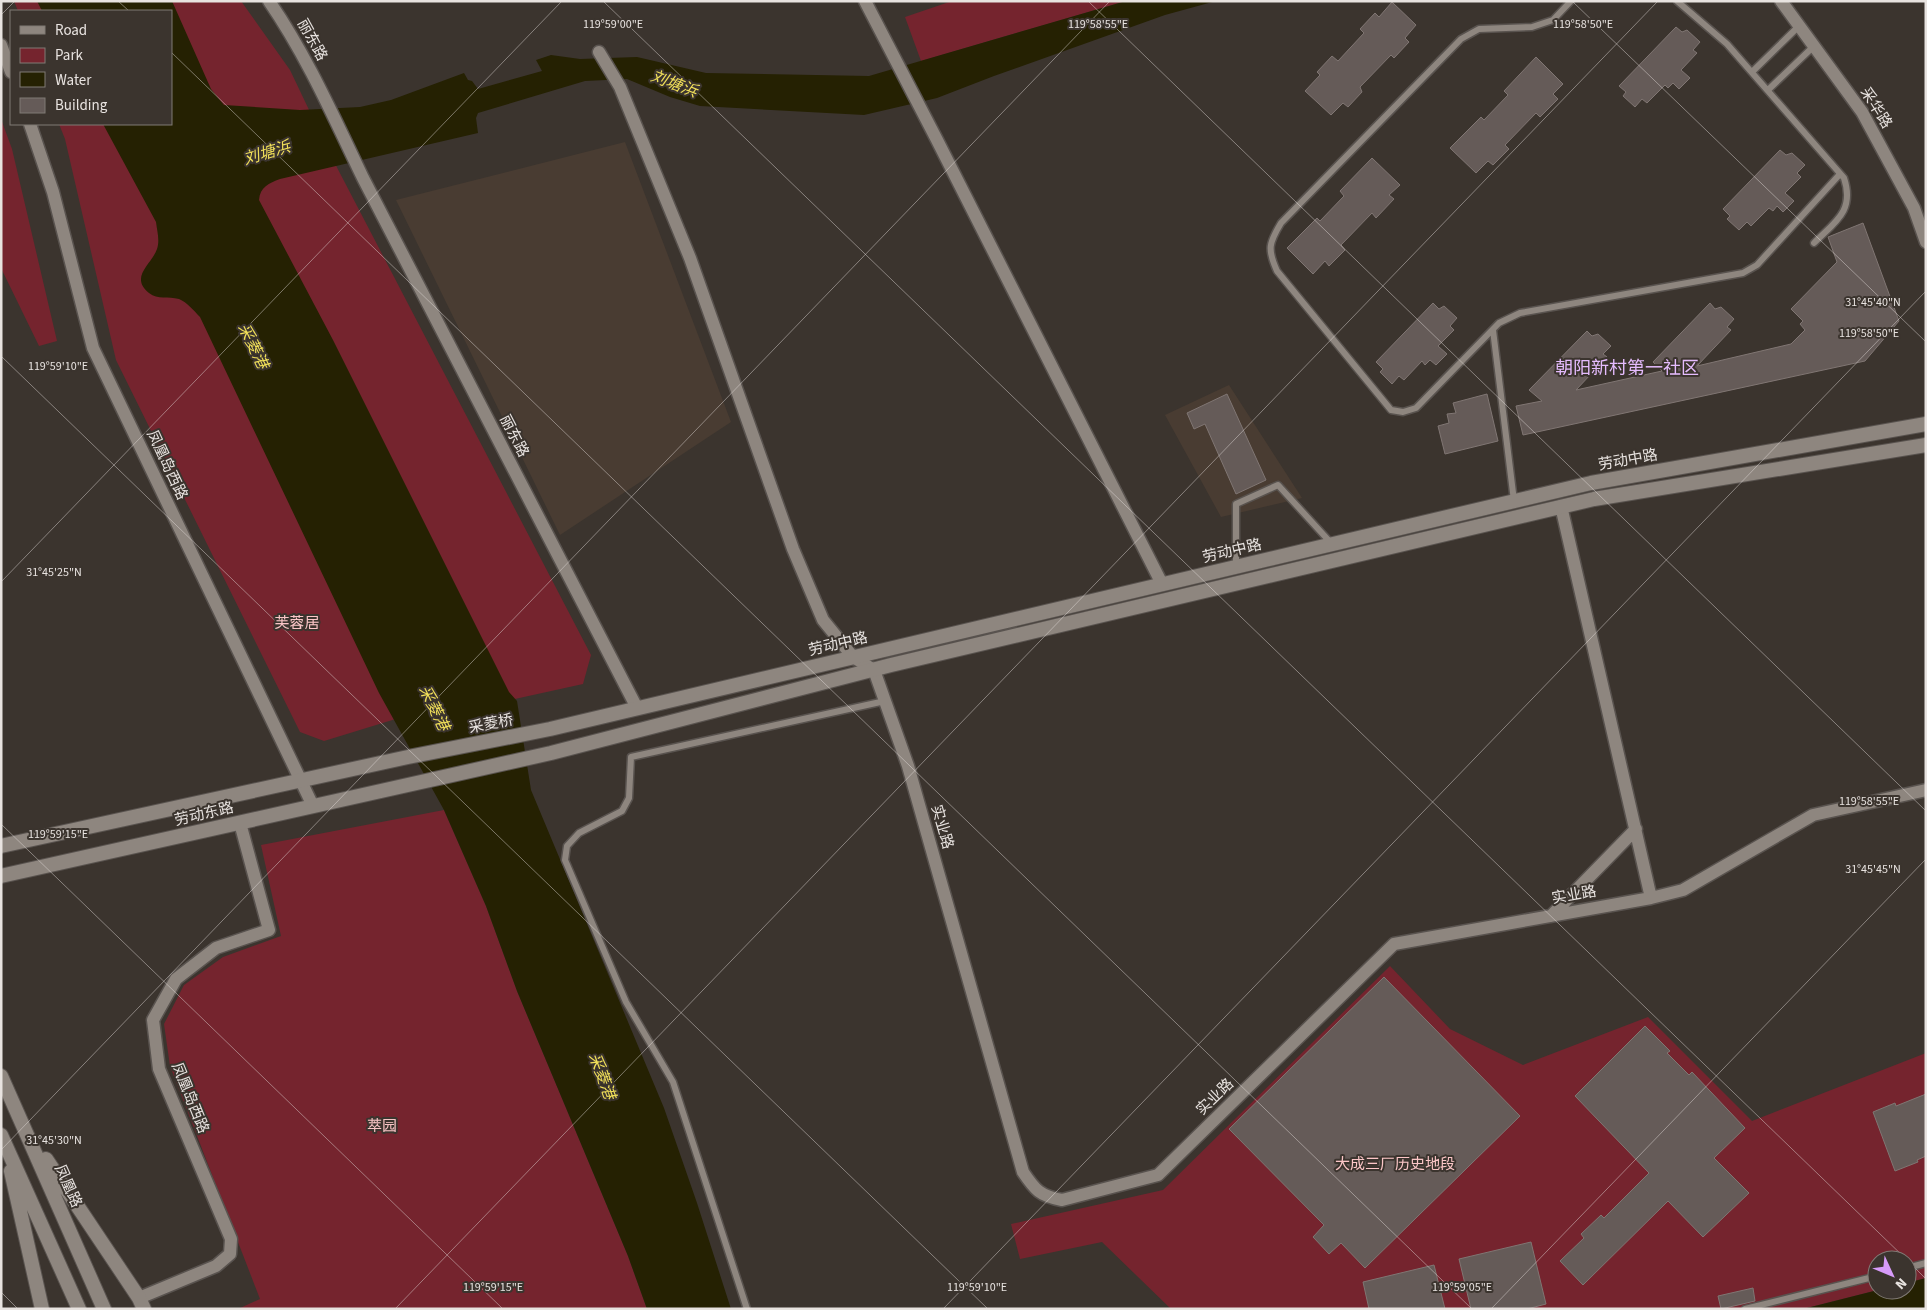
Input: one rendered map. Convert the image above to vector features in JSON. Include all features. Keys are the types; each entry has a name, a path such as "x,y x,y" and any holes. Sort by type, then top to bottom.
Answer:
{"main road":[{"name":"劳动中路","path":"550,729 1591,483 1926,424"},
{"path":"874,670 1594,498 1926,445"},
{"name":"劳动东路","path":"1,876 551,753 874,670"},
{"name":"采菱桥","path":"408,757 550,729"},
{"name":"劳动东路","path":"1,846 408,757"},
{"name":"凤凰路","path":"1,1076 104,1309"},
{"path":"26,1130 142,1303"},
{"path":"3,1138 42,1309"},
{"path":"3,1138 79,1309"}],"street":[{"name":"丽东路","path":"269,1 283,22 324,96 363,178 637,708"},
{"path":"864,1 1162,584"},
{"name":"采华路","path":"1781,1 1862,112 1914,208 1926,242"},
{"path":"1,45 10,69"},
{"path":"599,52 620,87 690,258 797,558 823,620 853,657 874,670"},
{"name":"凤凰岛西路","path":"30,125 53,192 93,348 299,781 313,806"},
{"path":"1561,506 1651,898"},
{"name":"实业路","path":"874,670 908,766 1023,1172 1031,1185 1046,1197 1062,1200 1158,1176 1394,944 1651,898 1683,890 1814,815 1926,790"},
{"name":"凤凰岛西路","path":"142,1303 216,1266 230,1254 231,1239 159,1069 153,1020 176,979 216,948 269,930 240,823"},
{"path":"1551,916 1636,829"}],"lane":[{"path":"1571,1 1553,20 1532,27 1478,29 1461,39 1282,223 1270,240 1270,255 1277,271 1391,410 1403,412 1416,408 1499,323 1520,313 1743,273 1757,265 1840,174"},
{"path":"1677,1 1727,44 1844,178 1848,190 1846,209 1814,243"},
{"path":"1752,72 1800,26"},
{"path":"1768,90 1814,46"},
{"path":"1493,330 1514,501"},
{"path":"1236,567 1236,504 1278,485 1332,544"},
{"path":"747,1309 673,1082 626,1002 565,860 567,846 580,833 622,811 629,798 631,757 884,701"},
{"path":"1745,1309 1867,1278"}],"shaded area":[{"path":"625,142 731,422 560,535 396,200"},
{"path":"1229,385 1302,498 1221,517 1165,415"}],"green space":[{"path":"14,1 50,1 54,10 18,10"},
{"path":"140,1 241,1 290,70 331,156 591,655 583,684 488,705 172,10"},
{"path":"952,1 1126,1 921,61 905,17"},
{"path":"1,119 12,149 57,341 39,346 1,268"},
{"name":"芙蓉居","path":"59,125 116,125 412,714 324,741 300,732 116,360 65,139"},
{"name":"萃园","path":"444,810 486,906 517,991 628,1256 647,1309 238,1309 260,1299 170,1066 164,1024 184,985 223,957 281,936 261,845"},
{"name":"大成三厂历史地段","path":"1390,966 1450,1029 1523,1065 1648,1017 1752,1121 1926,1053 1926,1278 1917,1280 1917,1250 1867,1250 1867,1293 1803,1309 1171,1309 1102,1242 1020,1259 1011,1224 1163,1190"}],"water":[{"path":"37,1 172,1 211,89 224,105 300,110 360,107 391,100 464,73 468,80 472,81 478,89 542,71 536,60 551,55 580,59 637,57 706,73 869,76 1126,1 1216,1 1165,15 937,98 864,115 700,106 670,97 627,79 585,81 478,113 476,118 478,133 280,179 266,186 261,192 259,200 333,340 509,692 517,701 531,790 664,1108 731,1309 647,1309 628,1256 517,991 486,906 444,810 379,693 200,317 182,300 152,295 143,287 141,276 158,246 156,222 104,125 172,125 172,10 42,10"},
{"path":"1926,1278 1926,1309 1803,1309 1867,1293 1867,1300 1917,1300 1917,1280"}],"building":[{"path":"1392,2 1416,25 1405,38 1409,42 1394,58 1391,55 1360,87 1362,92 1348,107 1343,103 1331,115 1305,91 1320,75 1317,72 1332,56 1338,61 1364,33 1360,29 1375,13 1379,17"},
{"path":"1676,27 1682,32 1687,30 1700,42 1693,50 1697,53 1681,70 1690,78 1679,89 1673,83 1668,88 1665,85 1647,103 1642,99 1635,107 1623,96 1626,92 1619,86"},
{"path":"1536,57 1563,84 1553,94 1558,99 1540,117 1536,113 1505,145 1509,149 1493,165 1488,161 1476,173 1450,148 1481,117 1484,120 1508,95 1504,91"},
{"path":"1780,150 1786,155 1792,153 1805,165 1797,173 1801,177 1785,193 1794,201 1783,212 1777,206 1773,211 1769,208 1751,226 1747,222 1739,230 1727,219 1730,216 1723,209"},
{"path":"1372,158 1400,185 1389,195 1394,199 1376,218 1372,213 1341,245 1345,250 1329,266 1325,261 1313,274 1287,248 1317,218 1320,221 1344,196 1340,191"},
{"path":"1863,223 1899,321 1865,361 1523,435 1516,406 1542,401 1529,390 1587,331 1592,336 1598,334 1611,346 1603,354 1607,357 1576,390 1662,371 1653,362 1710,303 1715,309 1721,307 1734,319 1727,327 1731,330 1697,366 1791,344 1805,330 1800,324 1803,321 1791,309 1837,262 1828,237"},
{"path":"1433,303 1439,309 1444,306 1457,318 1450,326 1454,330 1438,346 1447,354 1436,365 1430,360 1425,365 1422,361 1404,380 1399,376 1392,384 1380,372 1383,369 1376,362"},
{"path":"1227,394 1266,480 1236,494 1205,424 1194,429 1187,413"},
{"path":"1487,394 1498,441 1445,454 1438,426 1449,423 1447,414 1456,413 1453,403"},
{"path":"1384,977 1520,1116 1365,1268 1341,1243 1329,1254 1313,1237 1324,1225 1229,1129"},
{"path":"1645,1026 1670,1051 1667,1053 1689,1075 1692,1072 1745,1128 1714,1158 1749,1193 1703,1237 1668,1201 1583,1285 1560,1261 1584,1238 1581,1234 1601,1215 1604,1218 1649,1173 1575,1096"},
{"path":"1926,1094 1926,1156 1917,1160 1918,1162 1895,1171 1873,1112 1895,1103 1896,1106"},
{"path":"1531,1242 1546,1304 1527,1309 1471,1309 1459,1259"},
{"path":"1434,1265 1445,1309 1369,1309 1363,1282"},
{"path":"1753,1288 1755,1301 1721,1309 1718,1296"}],"district":[{"name":"朝阳新村第一社区","path":"1627,368"}],"water label":[{"name":"刘塘浜","path":"674,84"},
{"name":"刘塘浜","path":"267,153"},
{"name":"采菱港","path":"253,346"},
{"name":"采菱港","path":"434,708"},
{"name":"采菱港","path":"602,1076"}]}
